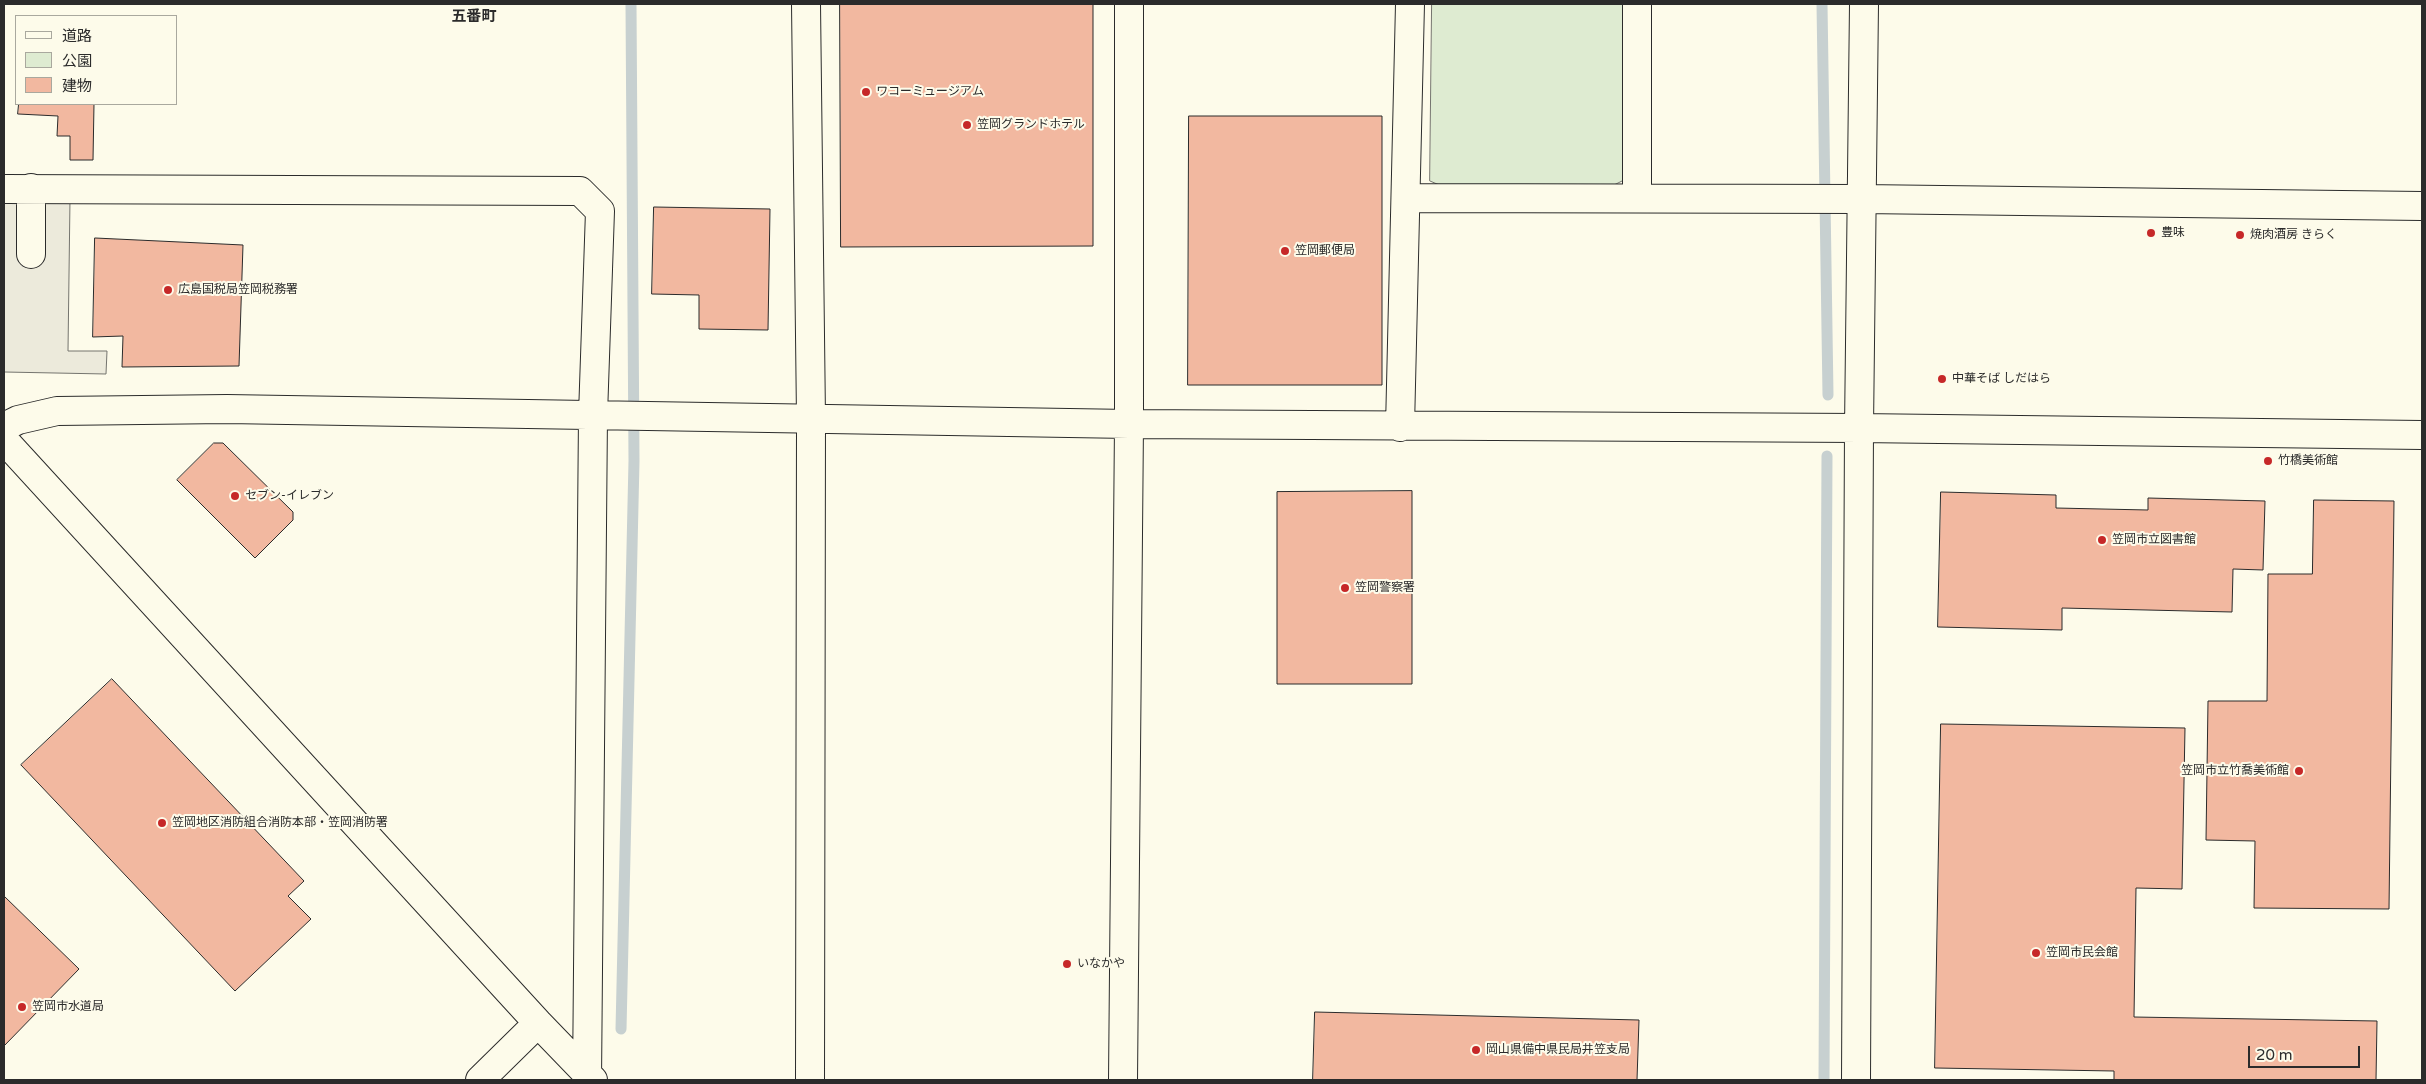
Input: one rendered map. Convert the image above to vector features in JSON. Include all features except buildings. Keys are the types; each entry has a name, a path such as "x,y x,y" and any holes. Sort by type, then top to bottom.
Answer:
{"street":[{"path":"806,4 812,418 810,1080"},
{"path":"1123,1080 1129,424 1129,4"},
{"path":"1400,427 1410,4"},
{"path":"1637,4 1637,198"},
{"path":"1856,1080 1859,428 1838,199 1864,4"},
{"path":"31,188 31,254"},
{"path":"4,189 580,191 600,211 606,415 589,1078"},
{"path":"1406,198 1838,199 2422,206"},
{"path":"4,427 18,420 58,411 227,410 1129,424 1400,427 1859,428 2422,435"},
{"path":"4,440 589,1078"},
{"path":"480,1080 538,1023"}],"green space":[{"path":"1432,4 1628,4 1624,180 1608,188 1444,187 1430,181"}],"shaded area":[{"path":"4,199 70,199 68,351 107,351 106,374 4,372"}],"waterway":[{"path":"621,1029 634,461 631,4"},
{"path":"1822,4 1828,395"},
{"path":"1824,1080 1827,456"}],"place":[{"name":"ワコーミュージアム","path":"866,92"},
{"name":"笠岡グランドホテル","path":"967,125"},
{"name":"豊味","path":"2151,233"},
{"name":"焼肉酒房 きらく","path":"2240,235"},
{"name":"笠岡郵便局","path":"1285,251"},
{"name":"広島国税局笠岡税務署","path":"168,290"},
{"name":"中華そば しだはら","path":"1942,379"},
{"name":"竹橋美術館","path":"2268,461"},
{"name":"セブン-イレブン","path":"235,496"},
{"name":"笠岡市立図書館","path":"2102,540"},
{"name":"笠岡警察署","path":"1345,588"},
{"name":"笠岡市立竹喬美術館","path":"2299,771"},
{"name":"笠岡地区消防組合消防本部・笠岡消防署","path":"162,823"},
{"name":"笠岡市民会館","path":"2036,953"},
{"name":"いなかや","path":"1067,964"},
{"name":"笠岡市水道局","path":"22,1007"},
{"name":"岡山県備中県民局井笠支局","path":"1476,1050"}],"district":[{"name":"五番町","path":"474,17"}]}
